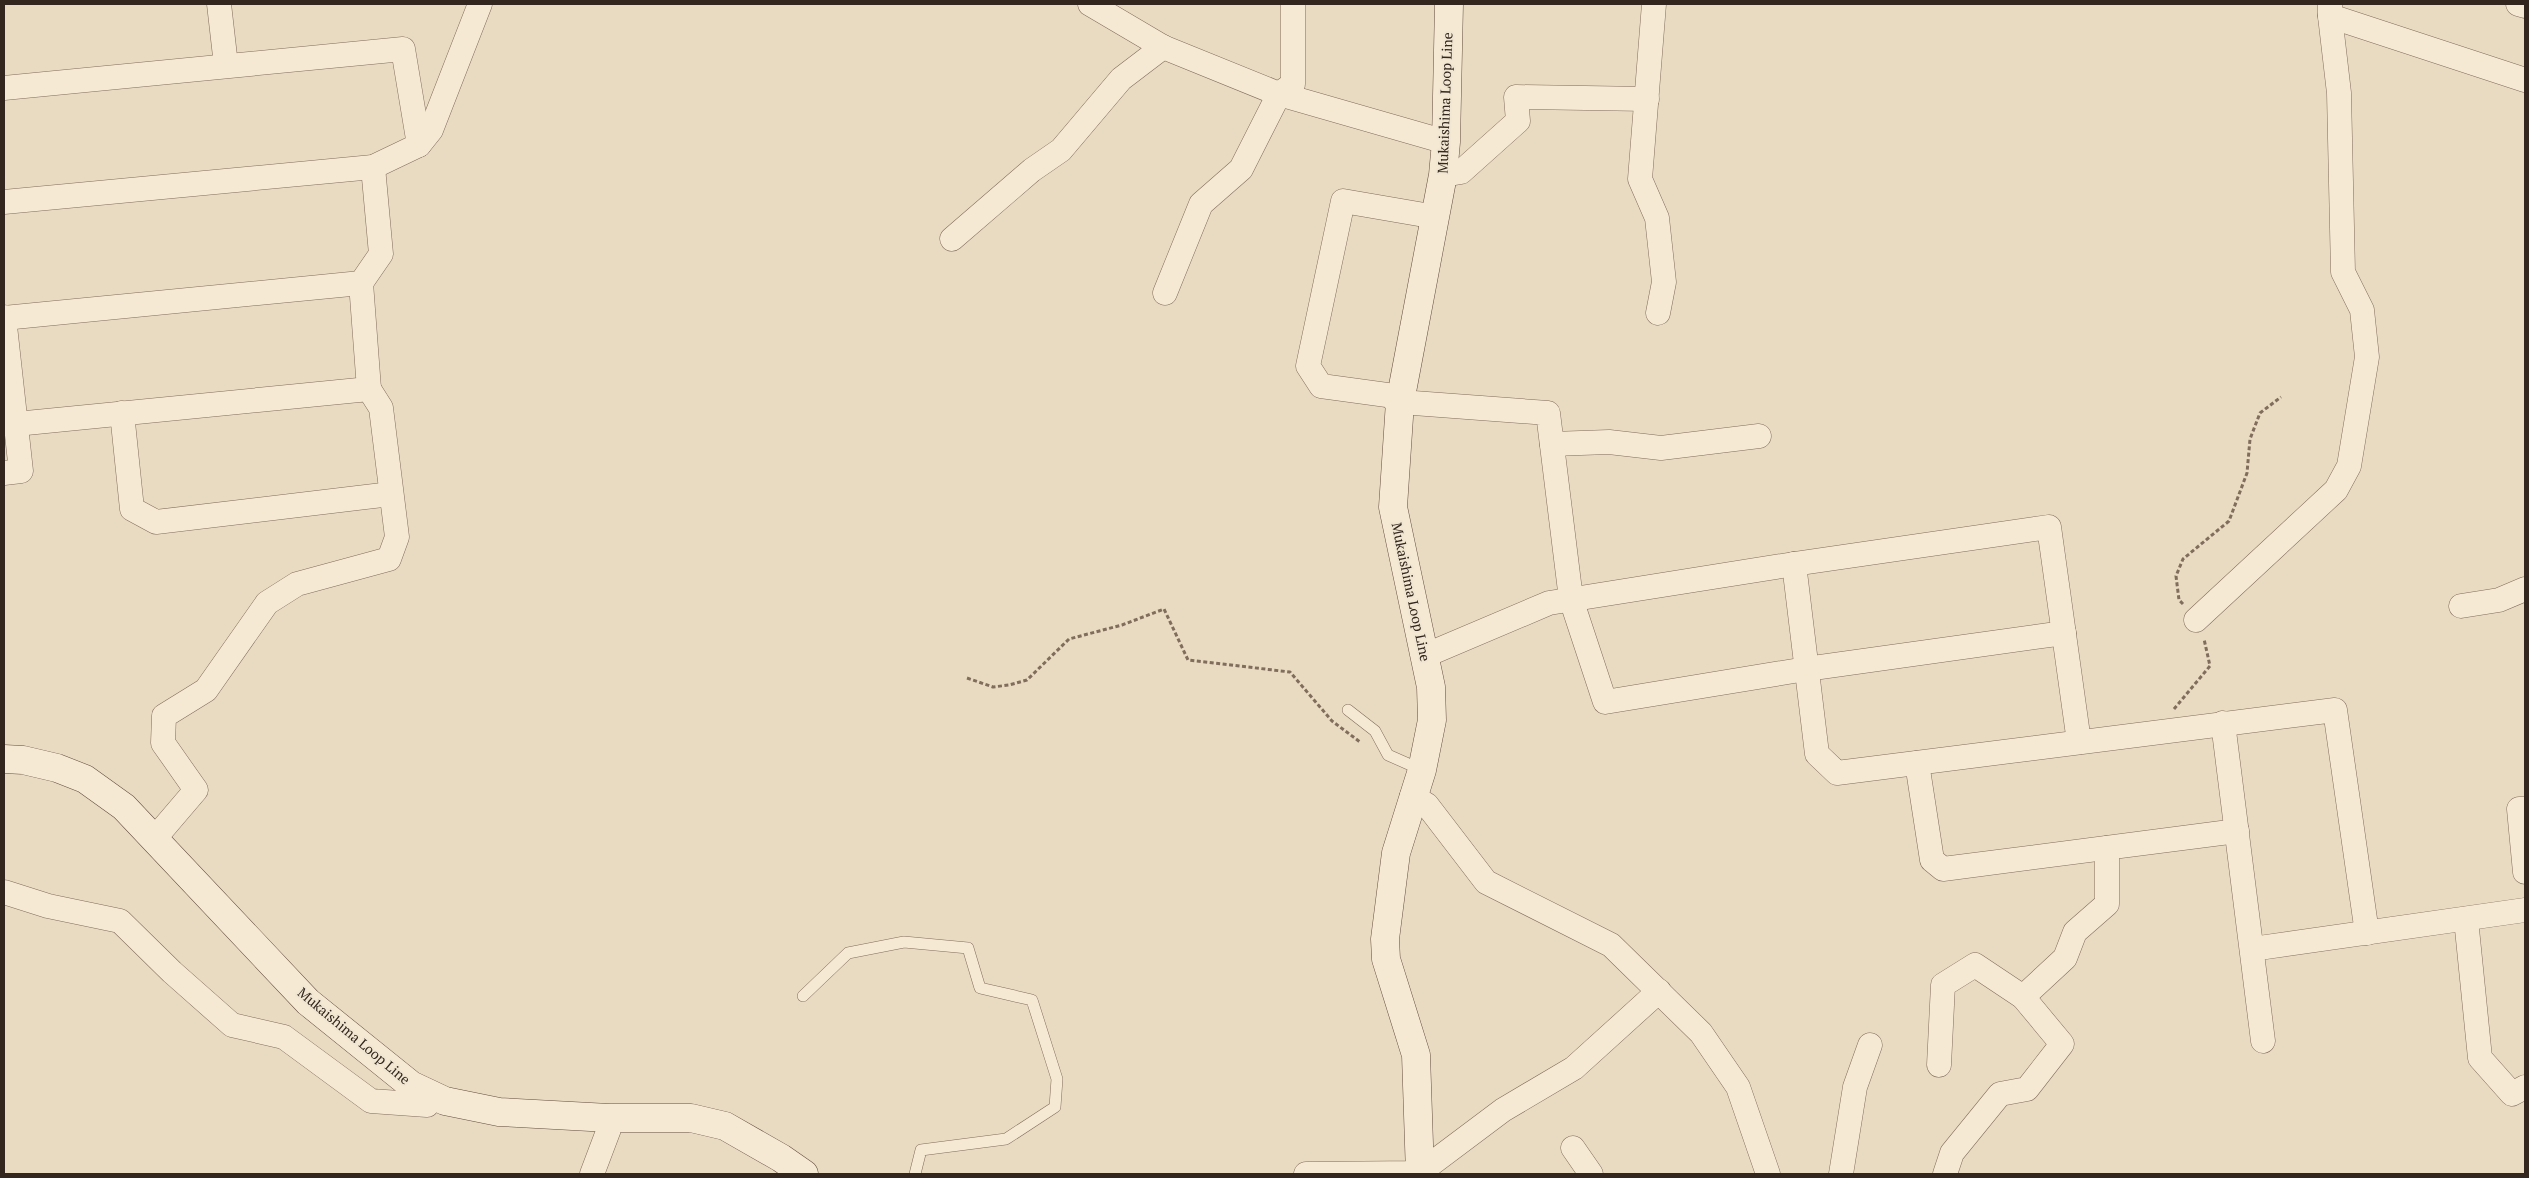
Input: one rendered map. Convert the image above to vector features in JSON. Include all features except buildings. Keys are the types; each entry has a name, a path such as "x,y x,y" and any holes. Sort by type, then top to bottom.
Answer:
{"main road":[{"name":"Mukaishima Loop Line","path":"1419,1174 1416,1055 1386,959 1385,939 1396,853 1412,796 1422,770 1432,720 1431,687 1393,506 1400,402 1443,175 1446,142 1449,4"},
{"name":"Mukaishima Loop Line","path":"4,760 23,760 57,768 85,779 124,807 308,1002 411,1085 445,1101 499,1112 609,1118 691,1118 725,1126 782,1158 804,1174"}],"street":[{"path":"219,4 226,65"},
{"path":"4,202 373,167 418,146 432,130 480,4"},
{"path":"1090,4 1163,47 1278,94 1446,142"},
{"path":"1165,293 1201,204 1241,169 1278,94 1293,84 1292,4"},
{"path":"1654,4 1640,179 1657,218 1664,282 1658,313"},
{"path":"2518,4 2525,6"},
{"path":"2196,620 2336,490 2349,466 2367,357 2362,310 2344,272 2339,93 2330,10 2525,80"},
{"path":"952,239 1032,170 1061,150 1121,80 1163,47"},
{"path":"4,88 403,49 418,146"},
{"path":"1443,175 1461,172 1518,121 1516,97 1647,99"},
{"path":"155,838 196,790 162,744 164,716 206,690 267,603 297,584 389,559 397,537 381,408 368,389 360,282 381,254 373,167"},
{"path":"1436,217 1343,200 1308,366 1321,386 1387,395 1400,402 1548,413 1571,599 1605,702 1806,669 2064,633"},
{"path":"4,474 21,471 16,424 6,368 4,318 360,282"},
{"path":"16,424 368,389"},
{"path":"122,413 132,509 156,522 391,494"},
{"path":"1552,444 1609,442 1661,448 1759,436"},
{"path":"1424,656 1549,603 1794,564 2048,527 2079,742"},
{"path":"1794,564 1816,754 1837,773 2335,710 2367,933"},
{"path":"2461,606 2499,600 2525,590"},
{"path":"2222,724 2263,1041"},
{"path":"1917,763 1932,860 1944,869 2236,831"},
{"path":"1412,796 1426,805 1486,882 1611,945 1701,1033 1738,1087 1768,1174"},
{"path":"2525,808 2519,809 2525,872"},
{"path":"2023,997 2065,958 2075,932 2107,904 2107,848"},
{"path":"4,892 48,906 120,921 172,972 232,1025 284,1037 371,1101 427,1105 432,1095"},
{"path":"2252,949 2525,910"},
{"path":"2466,918 2480,1058 2512,1094 2525,1087"},
{"path":"1939,1065 1943,985 1975,965 2023,997 2062,1044 2027,1089 2000,1094 1952,1153 1945,1174"},
{"path":"1306,1174 1419,1174 1503,1110 1574,1068 1658,991"},
{"path":"1841,1174 1856,1087 1870,1045"},
{"path":"592,1174 609,1129 609,1118"},
{"path":"1573,1148 1591,1174"}],"lane":[{"path":"1348,710 1375,731 1388,755 1422,770"},
{"path":"802,996 848,953 904,942 968,948 980,988 1032,1000 1056,1079 1055,1107 1006,1139 921,1150 915,1174"}],"path":[{"path":"2163,731 2164,721 2210,666 2206,645 2196,620 2179,600 2176,576 2183,559 2229,521 2247,472 2250,439 2260,413 2280,397"},
{"path":"967,678 992,687 1027,680 1069,639 1122,625 1164,609 1188,660 1290,672 1332,721 1362,743"}]}
